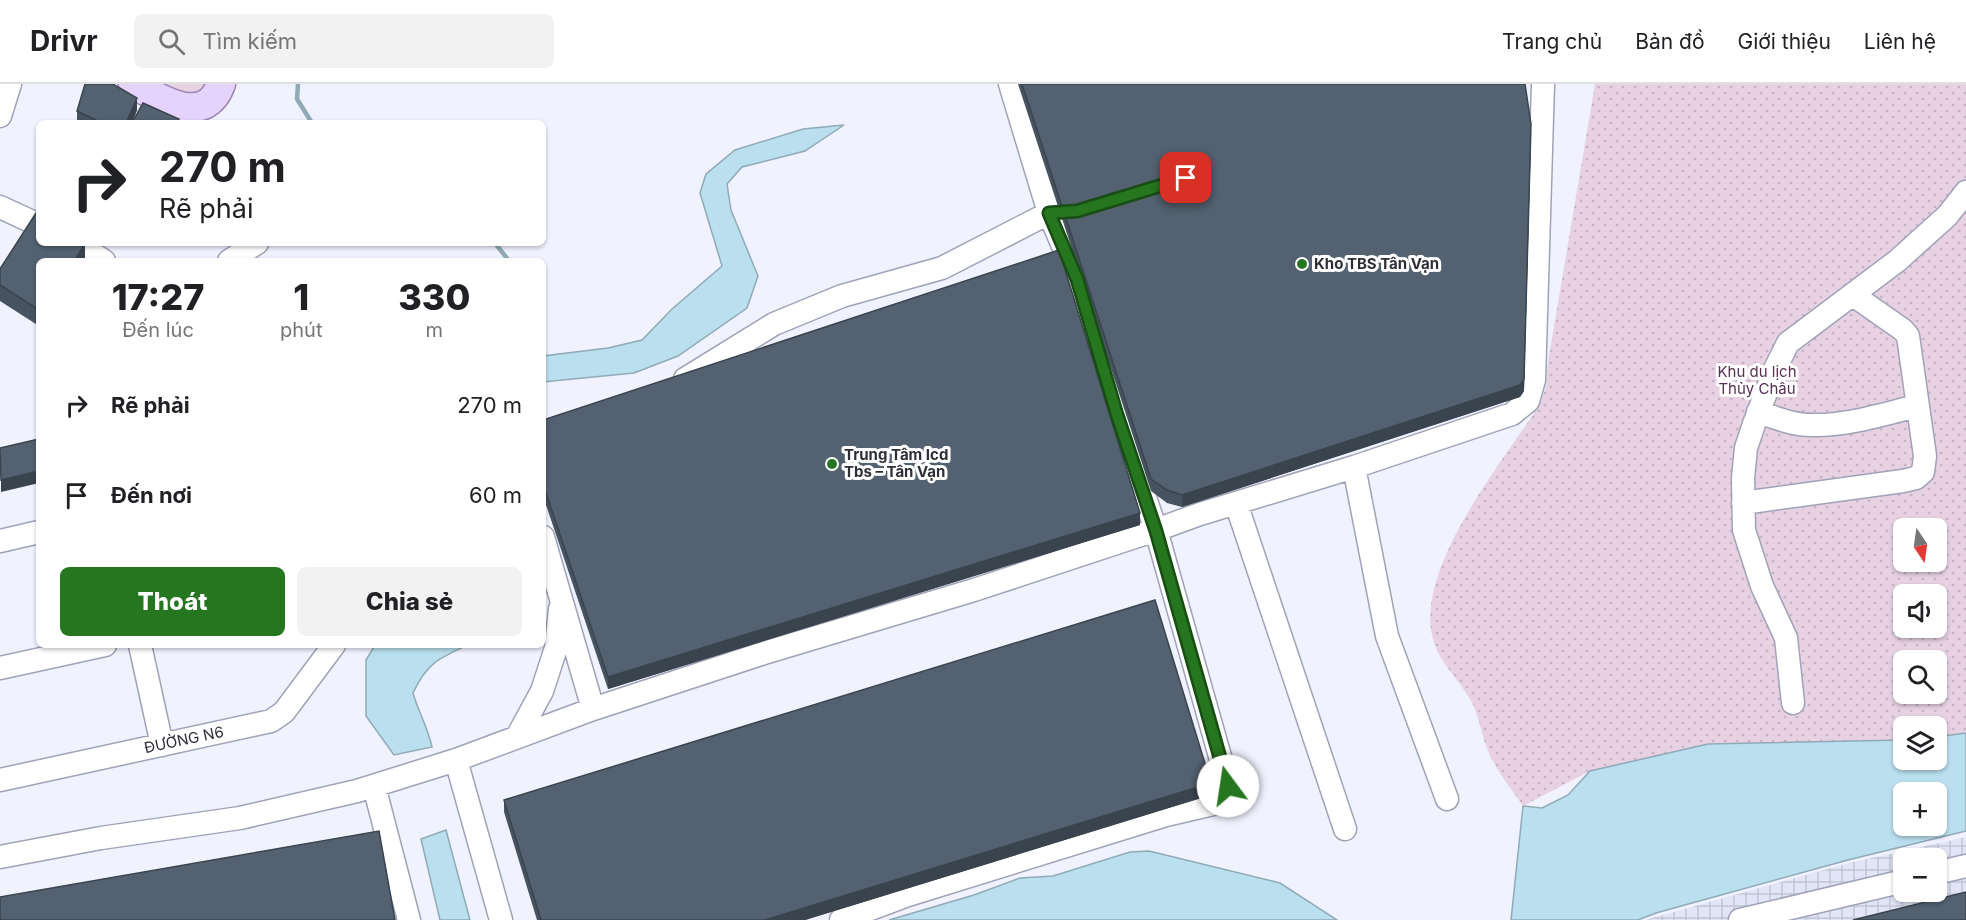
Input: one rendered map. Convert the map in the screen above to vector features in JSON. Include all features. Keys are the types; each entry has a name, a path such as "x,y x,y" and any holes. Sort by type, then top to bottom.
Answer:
{"main road":[{"path":"133,84 166,102 187,108 207,104 219,91 221,84"}],"street":[{"path":"0,116 10,84"},
{"path":"841,920 908,895 1110,832 1166,815 1226,801 1228,786 1156,531 1117,415 1077,279 1049,213 1010,84"},
{"path":"0,857 101,838 240,818 374,786 456,760 593,709 764,653 974,590 1156,531 1200,514 1354,467 1512,414 1528,401 1534,380 1543,84"},
{"path":"1793,704 1786,638 1762,586 1744,530 1743,478 1746,448 1758,412 1774,369 1788,343 1897,261 1947,216 1966,192"},
{"path":"663,391 703,370 774,324 842,296 942,268 1049,213 1077,211 1111,201"},
{"path":"0,207 36,224"},
{"path":"81,246 99,258"},
{"path":"234,258 252,246"},
{"path":"1743,503 1916,478 1923,472 1926,464 1908,336 1903,330 1853,295"},
{"path":"1758,412 1789,422 1828,425 1917,406"},
{"path":"1354,467 1387,636 1447,799"},
{"path":"1236,503 1345,829"},
{"path":"0,541 36,533"},
{"path":"546,547 593,709"},
{"path":"517,737 542,691 556,648 561,599"},
{"path":"0,668 91,648"},
{"path":"141,648 162,745"},
{"name":"ĐƯỜNG N6","path":"0,780 271,721 284,712 331,648"},
{"path":"456,760 501,920"},
{"path":"374,786 409,920"},
{"path":"1947,870 1966,866"},
{"path":"1740,920 1893,884"}],"shaded area":[{"path":"844,125 805,151 742,167 727,184 731,210 758,276 747,308 678,356 634,373 546,382 546,356 608,348 642,340 672,309 722,266 700,193 706,174 735,150 803,129"},
{"path":"373,648 462,648 429,668 413,693 432,747 394,755 366,716 366,660"},
{"path":"1966,733 1966,831 1947,836 1947,782 1893,782 1893,836 1946,836 1848,860 1638,920 1511,920 1523,806 1542,808 1568,795 1590,771 1708,744 1893,740 1893,770 1947,770 1947,736"},
{"path":"446,830 470,920 440,920 421,839"},
{"path":"1966,837 1966,920 1645,920 1849,863 1893,853 1893,902 1947,902 1947,848 1916,848"},
{"path":"1149,851 1280,883 1337,920 889,920 974,895 1020,878 1053,876 1130,852"}],"green space":[{"path":"150,84 209,84 188,99"},
{"name":"Khu du lịch Thủy Châu","path":"1595,84 1966,84 1966,733 1947,736 1947,716 1893,716 1893,740 1843,742 1590,771 1523,806 1490,755 1471,701 1439,654 1432,635 1431,608 1437,578 1466,516 1539,406 1546,387 1548,362"}],"building":[{"path":"85,84 113,84 137,98 127,120 96,120 77,111"},
{"name":"Kho TBS Tân Vạn","path":"1022,84 1525,84 1531,124 1524,379 1520,385 1182,495 1167,490 1151,479"},
{"path":"143,103 179,119 178,120 134,120"},
{"path":"36,213 36,246 84,246 76,258 36,258 36,308 0,285 0,269"},
{"name":"Trung Tâm Icd Tbs – Tân Vạn","path":"1059,250 1140,513 608,677 546,493 546,419"},
{"path":"36,440 36,472 1,480 0,448"},
{"path":"1155,600 1211,783 765,920 541,920 504,800"},
{"path":"379,831 395,920 0,920 0,897"},
{"path":"1966,892 1966,920 1853,920 1926,902 1947,902 1947,897"}],"waterway":[{"path":"298,84 297,99 310,120"},
{"path":"497,246 507,258"}],"place":[{"name":"Kho TBS Tân Vạn","path":"1302,264"},
{"name":"Trung Tâm Icd Tbs – Tân Vạn","path":"832,464"}],"route":[{"path":"1186,178 1077,211 1049,213 1077,279 1117,415 1156,531 1228,786"}]}
